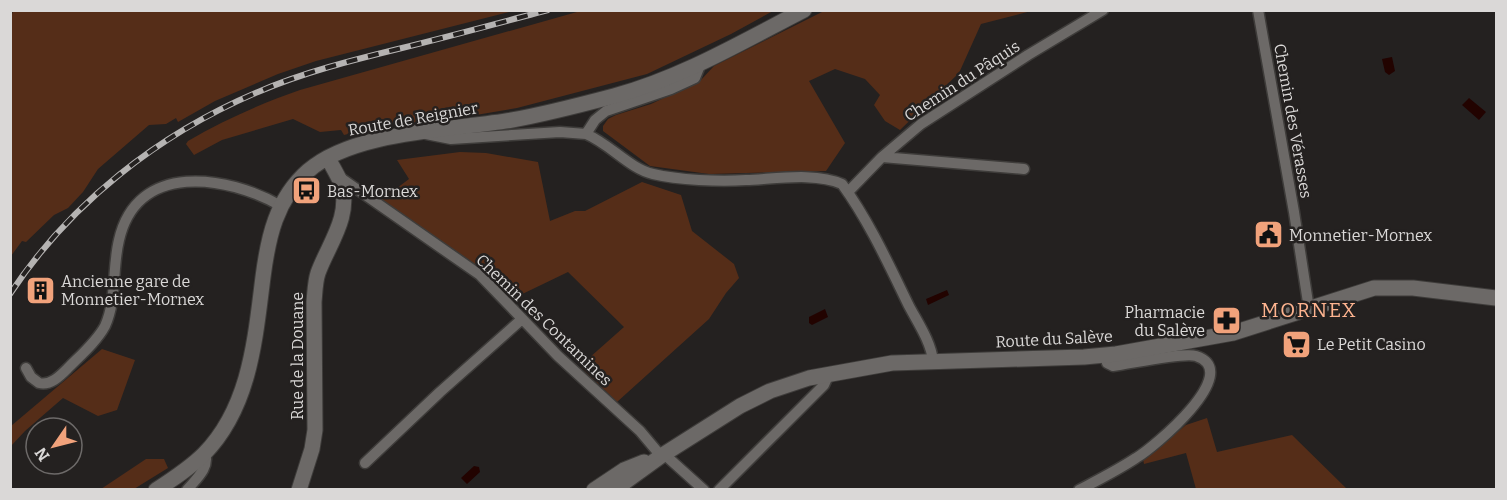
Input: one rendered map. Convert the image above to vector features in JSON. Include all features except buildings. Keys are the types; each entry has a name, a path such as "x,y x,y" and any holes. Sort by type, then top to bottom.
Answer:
{"main road":[{"name":"Route de Reignier","path":"156,489 205,453 226,426 243,392 255,338 268,242 281,206 302,177 328,158 363,144 511,120 580,105 654,83 701,63 804,10"},
{"name":"Rue de la Douane","path":"299,489 312,449 315,430 315,288 343,213 343,191 328,158"},
{"name":"Route du Salève","path":"615,489 663,455 754,398 789,384 829,374 892,363 1105,356 1222,335 1366,289 1382,287 1497,298"},
{"name":"Route du Salève","path":"594,489 624,470 663,455"}],"street":[{"name":"Chemin du Pâquis","path":"848,192 882,157 936,113 1103,10"},
{"name":"Chemin des Vérasses","path":"1258,10 1293,204 1309,309"},
{"path":"586,134 595,120 606,111 671,89 695,78 701,63"},
{"path":"420,133 451,139 560,132 586,134 600,140 636,166 654,174 734,180 816,178 834,180 842,184 848,192 884,256 922,331 933,361"},
{"path":"882,157 1024,169"},
{"name":"Chemin des Contamines","path":"337,175 480,275 558,356 663,455 704,489"},
{"path":"26,368 39,384 51,382 72,364 101,333 111,305 115,262 122,228 138,203 152,192 167,185 206,181 249,190 281,206"},
{"path":"365,463 522,319"},
{"path":"1079,489 1138,457 1197,403 1209,384 1211,376 1207,364 1198,357 1184,356 1113,366 1107,363 1105,356"},
{"path":"719,489 824,385 829,374"},
{"path":"187,489 206,465 205,453"}],"shaded area":[{"path":"13,10 513,11 316,61 278,74 215,101 178,122 176,118 166,124 149,125 98,169 83,192 68,208 54,215 26,242 22,241 11,256 10,21"},
{"path":"584,10 773,11 647,74 517,108 377,127 344,135 341,130 320,132 293,119 222,140 194,155 186,144 229,119 300,90"},
{"path":"824,11 1031,11 981,24 959,73 900,130 885,121 874,105 880,95 865,79 835,69 809,81 845,143 826,171 709,174 650,166 603,131 603,126 608,119 651,104 700,81 714,66"},
{"path":"1392,57 1395,71 1389,75 1385,72 1382,59"},
{"path":"1469,98 1486,112 1479,120 1462,105"},
{"path":"460,152 486,153 538,162 550,221 575,211 585,211 642,182 681,195 692,231 734,264 739,278 709,319 617,402 580,366 624,327 568,272 512,299 481,268 381,200 409,179 397,160"},
{"path":"947,290 949,295 928,305 926,299"},
{"path":"825,309 828,317 812,325 809,323 809,317"},
{"path":"102,349 135,360 117,410 98,416 63,398 42,416 24,416 24,432 11,446 11,426"},
{"path":"1207,418 1217,452 1292,435 1347,489 1196,489 1186,453 1144,464 1143,459 1186,425"},
{"path":"146,459 164,459 168,468 134,489 101,489"},
{"path":"474,466 479,467 480,472 467,484 461,478"}],"railway":[{"path":"10,294 60,230 89,201 152,150 221,109 311,72 548,10"}],"place":[{"name":"Bas-Mornex","path":"306,191"},
{"name":"Monnetier-Mornex","path":"1268,235"},
{"name":"Ancienne gare de Monnetier-Mornex","path":"40,290"},
{"name":"Pharmacie du Salève","path":"1226,321"},
{"name":"Le Petit Casino","path":"1296,344"}],"district":[{"name":"MORNEX","path":"1309,310"}]}
